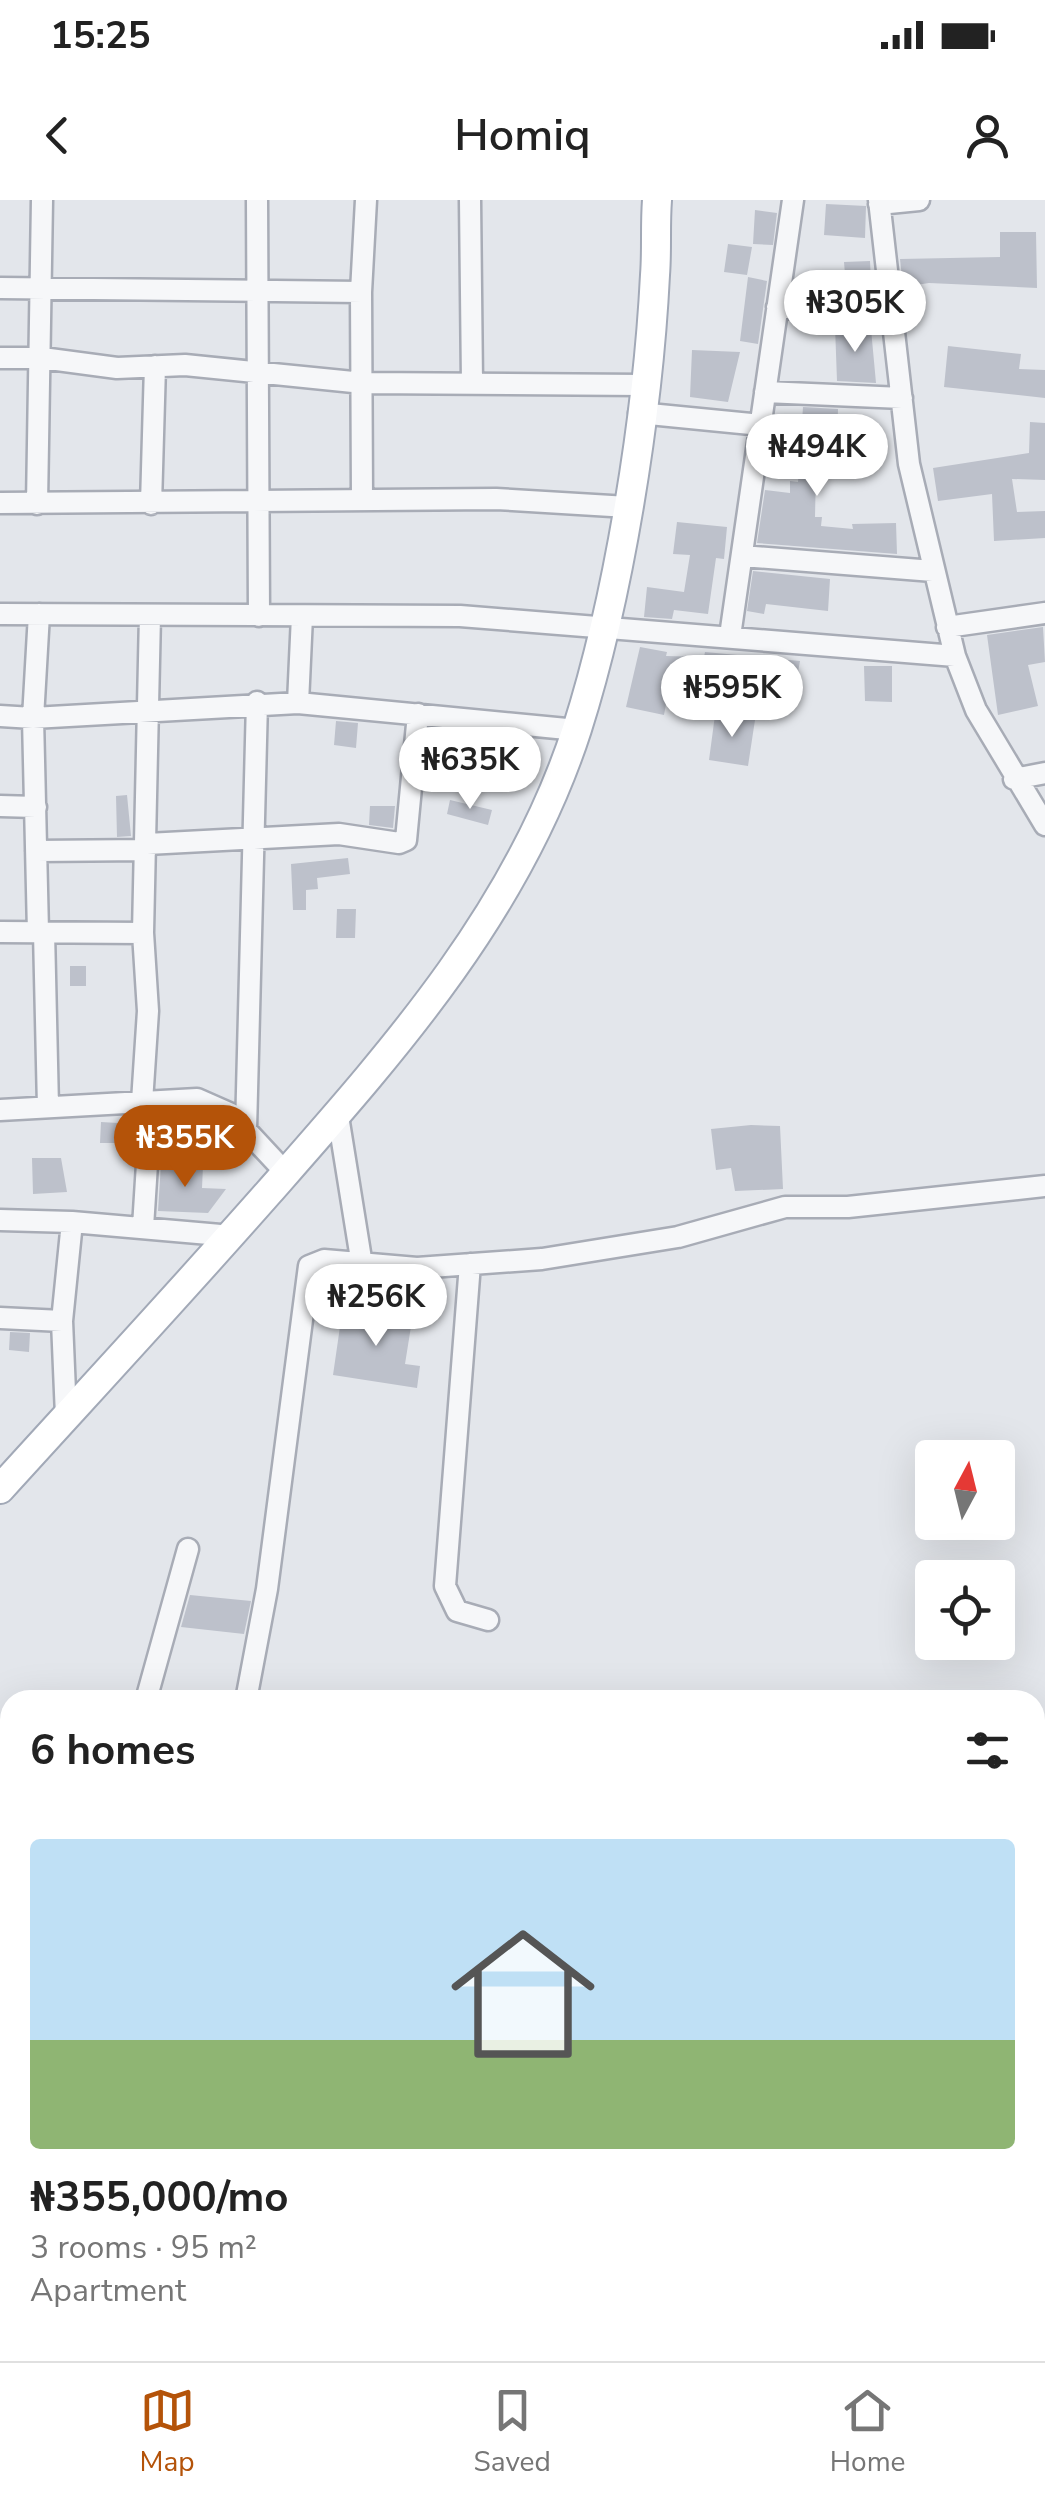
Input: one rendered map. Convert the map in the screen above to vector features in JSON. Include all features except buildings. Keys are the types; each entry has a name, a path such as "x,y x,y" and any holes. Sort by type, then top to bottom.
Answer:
{"main road":[{"path":"0,1489 232,1236 416,1023 478,937 534,834 576,730 628,507 656,272 658,200"},
{"path":"656,272 666,242 672,200"}],"street":[{"path":"37,504 42,200"},
{"path":"257,200 259,616"},
{"path":"362,500 361,292 366,200"},
{"path":"470,200 472,383"},
{"path":"730,636 793,200"},
{"path":"919,200 879,202 909,464 955,656 976,710 1045,825"},
{"path":"0,288 361,292"},
{"path":"777,307 892,317"},
{"path":"0,358 363,383 472,383 641,399 761,425"},
{"path":"152,504 155,366"},
{"path":"765,392 902,398"},
{"path":"0,503 496,499 628,507"},
{"path":"742,556 933,571"},
{"path":"947,627 1045,613"},
{"path":"0,614 460,616 603,624 955,656"},
{"path":"39,614 33,718 48,1108"},
{"path":"143,1227 150,614"},
{"path":"298,703 302,616"},
{"path":"0,716 33,718 257,702 576,730"},
{"path":"246,1130 257,702"},
{"path":"36,851 338,834 399,843 406,840 418,714"},
{"path":"1014,779 1045,773"},
{"path":"0,806 36,806"},
{"path":"0,932 144,933"},
{"path":"0,1110 214,1102 286,1173"},
{"path":"338,1116 362,1265"},
{"path":"248,1690 285,1458 303,1282 308,1266 324,1260 362,1265 542,1260 678,1237 785,1207 848,1207 1045,1186"},
{"path":"0,1220 232,1236"},
{"path":"66,1416 62,1321 72,1222"},
{"path":"470,1264 445,1586 456,1611 488,1620"},
{"path":"0,1318 62,1321"},
{"path":"149,1690 188,1549"}]}
